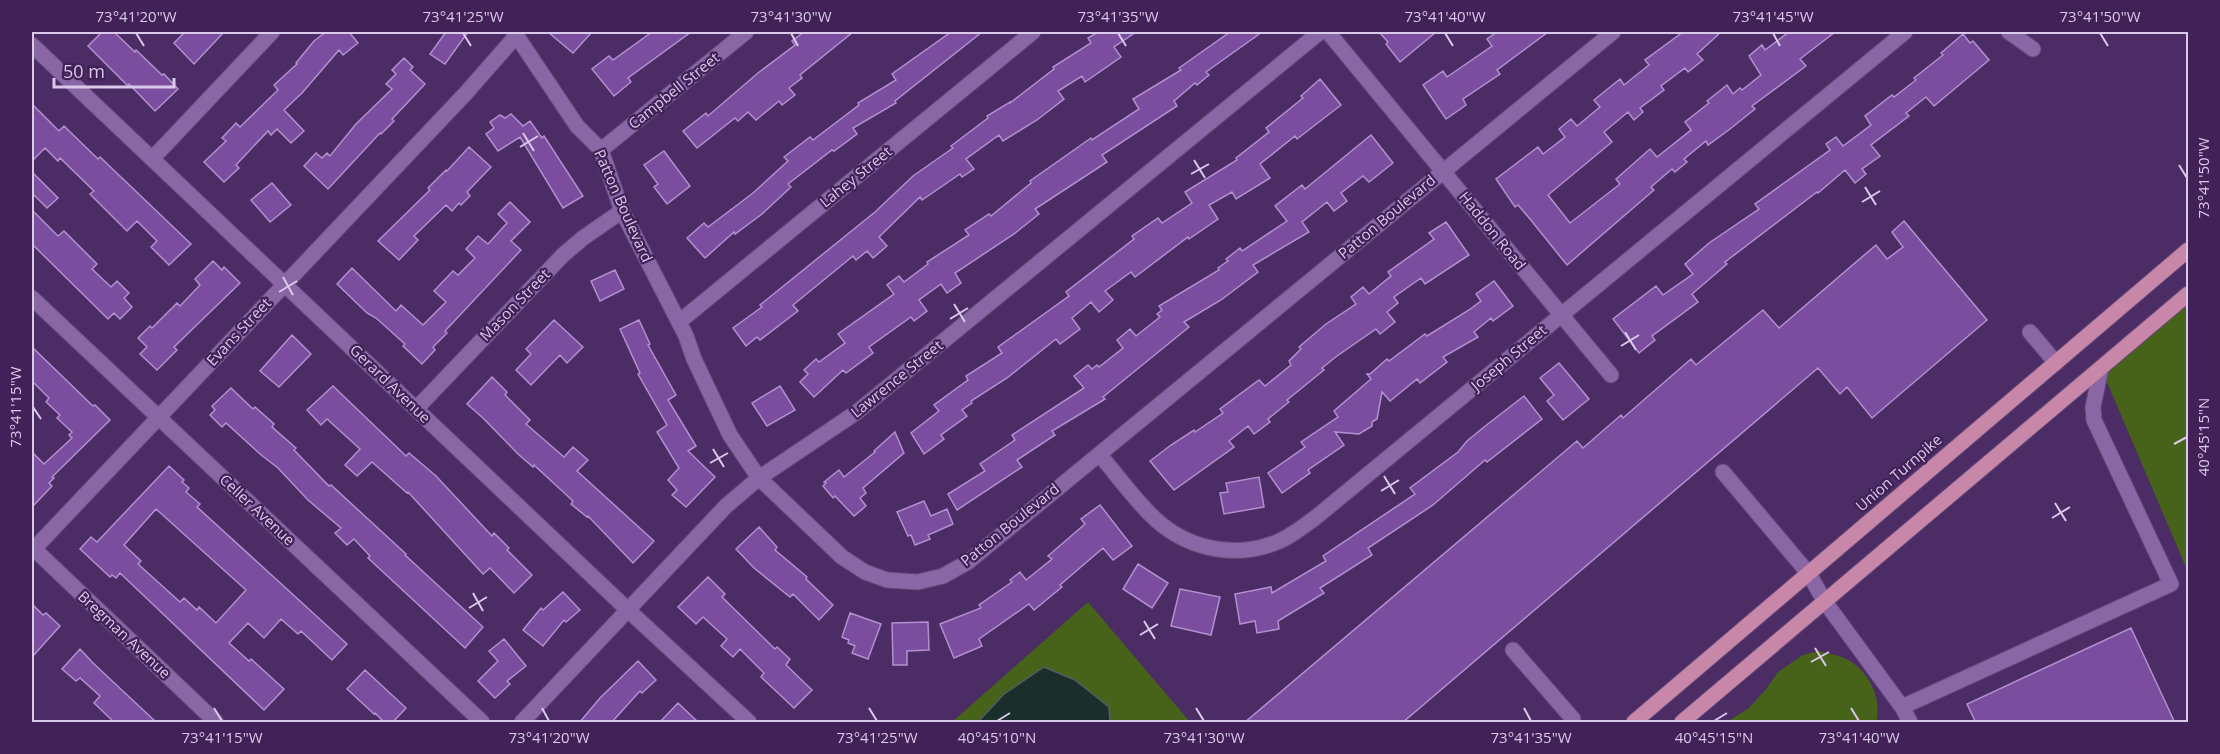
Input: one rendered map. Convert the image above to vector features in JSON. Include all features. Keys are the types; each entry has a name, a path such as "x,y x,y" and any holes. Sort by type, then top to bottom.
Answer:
{"main road":[{"name":"Union Turnpike","path":"1634,723 2188,250"},
{"path":"1682,723 2188,294"}],"street":[{"path":"152,159 272,32"},
{"name":"Campbell Street","path":"602,150 746,32"},
{"name":"Lahey Street","path":"679,322 1033,32"},
{"name":"Lawrence Street","path":"522,723 726,506 759,478 857,412 1320,32"},
{"name":"Haddon Road","path":"1328,32 1611,375"},
{"name":"Patton Boulevard","path":"515,34 577,126 602,150 622,211 679,322 730,435 759,478 842,557 865,572 887,580 918,582 943,576 968,562 1613,32"},
{"name":"Joseph Street","path":"1100,455 1151,516 1179,536 1197,545 1220,551 1246,550 1273,544 1294,533 1905,32"},
{"path":"2009,32 2033,49"},
{"name":"Evans Street","path":"32,549 466,93 515,34"},
{"name":"Gerard Avenue","path":"32,45 749,723"},
{"name":"Mason Street","path":"416,410 563,255 622,211"},
{"name":"Celler Avenue","path":"32,298 482,723"},
{"path":"2030,332 2056,363"},
{"path":"1902,707 2171,584 2094,420 2093,407 2101,368"},
{"path":"1723,472 1809,574 1825,602 1902,707 1910,723"},
{"name":"Bregman Avenue","path":"32,549 216,723"},
{"path":"1513,651 1574,720"}],"green space":[{"path":"2188,294 2188,572 2101,368"},
{"path":"1088,602 1190,722 1110,722 1109,707 986,715 978,722 952,722"},
{"path":"1819,651 1842,657 1866,675 1875,693 1878,712 1876,722 1727,722 1749,708 1778,672 1803,655"}],"shaded area":[{"path":"1044,667 1075,680 1109,707 1110,722 978,722 1004,694"}],"building":[{"path":"102,32 114,32 162,75 164,74 178,89 155,111 88,46"},
{"path":"185,32 224,32 194,64 174,43"},
{"path":"326,32 349,32 358,43 343,55 339,50 284,110 304,131 291,143 277,129 271,135 268,131 236,165 239,168 224,182 204,162 226,141 222,138 236,123 240,127 278,90 274,85 297,64 314,41"},
{"path":"446,32 468,32 445,64 430,54"},
{"path":"548,32 592,32 573,53"},
{"path":"652,32 691,32 628,78 631,82 614,96 592,69 609,56 613,60"},
{"path":"804,32 853,32 800,75 802,78 789,88 795,95 782,105 779,101 756,120 748,112 738,121 735,118 697,148 683,131 706,113 708,116 795,45 792,41"},
{"path":"951,32 982,32 895,101 896,103 853,128 857,134 788,184 791,187 762,214 735,234 734,232 705,258 687,238 704,223 708,227 753,193 788,161 784,157 810,137 813,140 859,105 858,103 896,80 892,74"},
{"path":"1098,32 1136,32 1114,47 1121,57 1085,82 1082,76 1058,91 1064,99 1037,120 1003,141 999,135 966,159 974,169 962,177 960,174 922,200 920,197 879,237 887,246 873,258 867,251 856,260 853,256 793,305 798,311 760,340 757,337 746,346 733,328 762,307 760,305 875,212 913,176 953,148 951,146 988,118 987,116 1010,103 1054,69 1053,67 1091,43 1088,38"},
{"path":"1230,32 1262,32 1206,72 1209,75 1197,85 1195,83 1174,101 1177,106 1102,155 1107,162 1035,209 1039,214 1014,234 955,273 961,283 947,293 941,284 919,300 927,311 914,321 911,317 869,347 873,353 846,373 843,370 814,397 800,382 808,374 804,370 816,359 819,362 845,343 838,334 894,294 887,285 899,276 904,282 928,264 927,262 969,235 965,230 989,214 991,216 1031,183 1030,181 1091,138 1092,140 1139,109 1133,99 1181,70 1179,68"},
{"path":"1379,32 1436,32 1400,62"},
{"path":"1497,32 1548,32 1497,70 1500,74 1463,99 1466,105 1446,119 1423,85 1443,71 1447,77 1492,46 1487,39"},
{"path":"1683,32 1721,32 1697,54 1703,60 1688,72 1685,68 1661,86 1664,90 1640,108 1643,112 1634,120 1628,112 1604,132 1612,142 1548,195 1570,223 1620,184 1616,179 1650,149 1657,157 1691,130 1685,122 1727,85 1733,94 1761,75 1749,56 1762,45 1765,50 1789,32 1835,32 1800,59 1806,66 1752,106 1755,109 1730,129 1708,145 1706,141 1684,159 1687,162 1675,172 1672,169 1651,187 1654,190 1567,265 1518,205 1515,207 1496,179 1538,147 1543,154 1565,137 1559,129 1571,119 1577,126 1600,107 1594,100 1620,79 1624,85 1649,65 1645,60"},
{"path":"1963,34 1970,43 1973,41 1989,60 1934,106 1926,97 1906,113 1909,116 1871,145 1880,156 1862,169 1866,174 1855,183 1845,170 1818,193 1725,262 1727,264 1692,294 1698,302 1652,336 1655,340 1639,353 1613,319 1656,286 1663,295 1693,274 1685,264 1709,243 1759,209 1755,204 1830,150 1826,144 1836,137 1843,146 1871,125 1865,116 1916,80 1914,78 1943,55 1941,53"},
{"path":"404,58 413,67 410,70 425,84 392,119 394,121 328,189 304,166 316,153 322,158 327,153 330,156 356,124 392,89 386,84 396,74 392,70"},
{"path":"1320,79 1341,105 1297,139 1295,136 1260,164 1270,178 1236,199 1232,192 1209,205 1218,219 1189,239 1188,237 1135,277 1131,272 1105,291 1113,300 1099,312 1091,302 1072,318 1080,329 1060,344 1056,339 1007,378 971,401 972,403 962,410 967,416 941,435 944,439 924,454 911,433 939,411 934,405 968,380 966,376 1002,353 998,347 1069,296 1066,292 1134,239 1132,236 1158,218 1162,223 1192,203 1185,192 1237,160 1236,158 1269,132 1266,128 1303,98 1301,96"},
{"path":"32,104 59,131 64,126 98,159 100,157 191,244 169,265 151,247 157,241 137,221 127,231 90,194 94,191 60,158 58,161 45,148 32,161"},
{"path":"511,114 523,126 530,121 542,138 544,136 583,196 563,208 520,137 498,151 486,134 494,128 490,122 500,115 505,118"},
{"path":"1371,135 1393,163 1369,182 1363,176 1341,193 1347,201 1334,211 1327,202 1302,222 1309,232 1253,265 1258,272 1221,300 1184,322 1189,327 1103,397 1105,399 1052,431 1055,435 1017,460 1022,467 957,510 948,494 985,471 980,464 1015,440 1012,435 1084,388 1074,376 1088,365 1092,369 1097,365 1099,367 1123,348 1117,340 1130,329 1136,336 1160,317 1157,314 1162,310 1159,306 1219,270 1218,268 1228,261 1226,259 1240,248 1242,251 1287,221 1275,206 1302,185 1305,189"},
{"path":"469,147 491,167 467,192 470,196 461,205 459,203 452,211 446,205 414,236 418,240 399,260 378,241 430,190 428,188"},
{"path":"664,151 690,186 667,204 654,187 658,184 644,165"},
{"path":"32,172 58,198 47,208 32,193"},
{"path":"272,183 291,205 270,222 251,200"},
{"path":"510,202 530,222 511,241 521,250 445,331 447,333 433,347 435,350 422,364 403,346 405,344 376,318 367,313 337,284 352,268 396,311 401,305 423,325 446,302 434,291 453,271 458,275 475,258 466,249 478,236 488,244 507,223 498,214"},
{"path":"32,210 58,236 64,231 97,264 92,269 111,287 117,281 129,293 124,298 132,307 120,319 114,313 108,319 32,244"},
{"path":"1904,221 1987,320 1872,418 1847,387 1840,394 1818,368 1402,723 1244,723 1577,441 1583,448 1621,415 1623,418 1691,359 1696,365 1763,310 1779,328 1876,245 1887,259 1903,247 1892,232"},
{"path":"1446,222 1469,255 1425,284 1421,278 1394,297 1398,303 1387,312 1395,322 1380,334 1376,329 1337,356 1322,368 1324,370 1287,400 1289,402 1268,419 1270,422 1254,434 1248,426 1229,441 1234,447 1174,490 1150,461 1171,445 1223,413 1220,409 1259,380 1265,386 1291,365 1289,361 1301,349 1299,347 1326,324 1356,304 1351,297 1363,287 1369,294 1391,276 1388,272 1434,239 1429,233"},
{"path":"213,261 222,270 224,267 240,283 174,347 177,350 157,370 140,354 147,347 138,338 150,326 152,328 177,303 180,306 200,285 195,279"},
{"path":"615,270 624,289 600,301 591,281"},
{"path":"1494,281 1513,306 1493,321 1491,318 1474,332 1478,337 1443,357 1447,362 1420,383 1417,379 1390,401 1382,392 1377,419 1372,422 1372,426 1359,434 1335,432 1344,445 1308,470 1310,473 1282,493 1268,473 1305,447 1301,442 1338,417 1334,411 1371,379 1367,374 1425,334 1427,336 1469,310 1481,301 1476,294"},
{"path":"554,320 583,347 567,363 560,355 531,385 516,370 531,354 526,349"},
{"path":"639,320 650,344 648,345 676,395 668,400 696,446 688,451 715,477 686,507 672,495 677,490 668,480 679,468 657,432 667,425 638,374 640,373 620,329"},
{"path":"292,335 311,354 279,387 260,371"},
{"path":"32,347 110,420 52,477 54,478 49,483 52,486 32,507 32,452 44,464 72,438 69,435 72,432 57,418 60,415 46,402 49,398 32,381"},
{"path":"1559,363 1589,399 1563,420 1547,401 1554,395 1540,378"},
{"path":"492,377 507,392 505,395 530,420 526,424 564,457 573,447 588,460 577,471 654,541 633,563 588,516 571,504 573,501 534,465 533,467 518,454 467,404"},
{"path":"333,386 406,456 409,453 436,476 492,536 494,533 509,548 507,550 532,575 514,593 490,568 483,574 408,492 372,462 357,476 345,465 360,449 327,419 321,425 307,410"},
{"path":"780,386 795,410 767,426 752,403"},
{"path":"231,388 253,409 255,407 274,424 272,427 296,448 294,450 329,486 331,485 483,627 465,648 368,558 370,556 354,539 347,545 335,533 341,528 308,500 278,468 226,423 222,427 210,415 215,410 212,406"},
{"path":"1524,396 1542,419 1487,462 1485,460 1433,505 1368,548 1372,555 1320,588 1324,593 1278,621 1279,629 1257,633 1255,621 1240,624 1235,594 1271,587 1272,593 1326,561 1323,556 1415,494 1410,488 1458,452 1467,441"},
{"path":"895,432 904,453 863,488 866,493 860,498 866,506 854,516 835,496 833,498 823,486 826,483 824,482 839,470 844,477"},
{"path":"169,466 184,480 182,482 189,488 186,492 200,504 197,507 347,644 332,660 301,631 298,634 281,619 264,638 248,623 229,643 249,661 251,659 284,689 264,710 120,573 116,578 112,575 110,577 80,549 91,537 97,542","holes":["156,509 246,590 216,623 199,607 197,610 184,598 180,602 138,564 141,561 124,545"]},
{"path":"1259,477 1264,507 1224,514 1220,493 1228,492 1226,483"},
{"path":"924,501 931,516 947,509 953,524 928,535 930,539 915,545 911,535 908,536 897,512"},
{"path":"1100,505 1132,546 1113,560 1103,548 1034,610 1029,604 979,639 982,646 954,658 940,624 981,608 979,605 1012,582 1010,580 1020,572 1026,580 1052,559 1048,556 1085,524 1081,519"},
{"path":"759,527 777,547 775,550 807,577 806,579 833,605 819,620 793,594 790,597 754,568 736,549"},
{"path":"1138,564 1168,583 1152,608 1123,589"},
{"path":"708,577 725,594 722,597 775,649 777,647 790,659 786,665 812,690 794,708 761,677 764,673 740,649 733,657 721,646 727,639 703,617 696,624 678,607"},
{"path":"1180,589 1220,597 1211,635 1171,626"},
{"path":"563,592 580,610 566,622 564,620 543,646 523,630 541,608 543,610"},
{"path":"32,604 43,615 46,613 60,626 32,657"},
{"path":"850,613 881,624 868,659 852,653 855,646 842,637"},
{"path":"928,622 929,650 907,651 907,665 893,665 892,623"},
{"path":"2131,628 2175,723 1976,723 1967,704"},
{"path":"504,639 526,666 507,681 510,684 495,698 478,681 498,661 489,651"},
{"path":"80,649 157,723 115,723 94,703 100,696 80,678 76,681 62,669"},
{"path":"638,661 656,680 642,693 640,691 611,723 579,723 600,698"},
{"path":"365,670 406,708 392,723 385,723 347,689"},
{"path":"678,703 699,723 659,723"}]}
